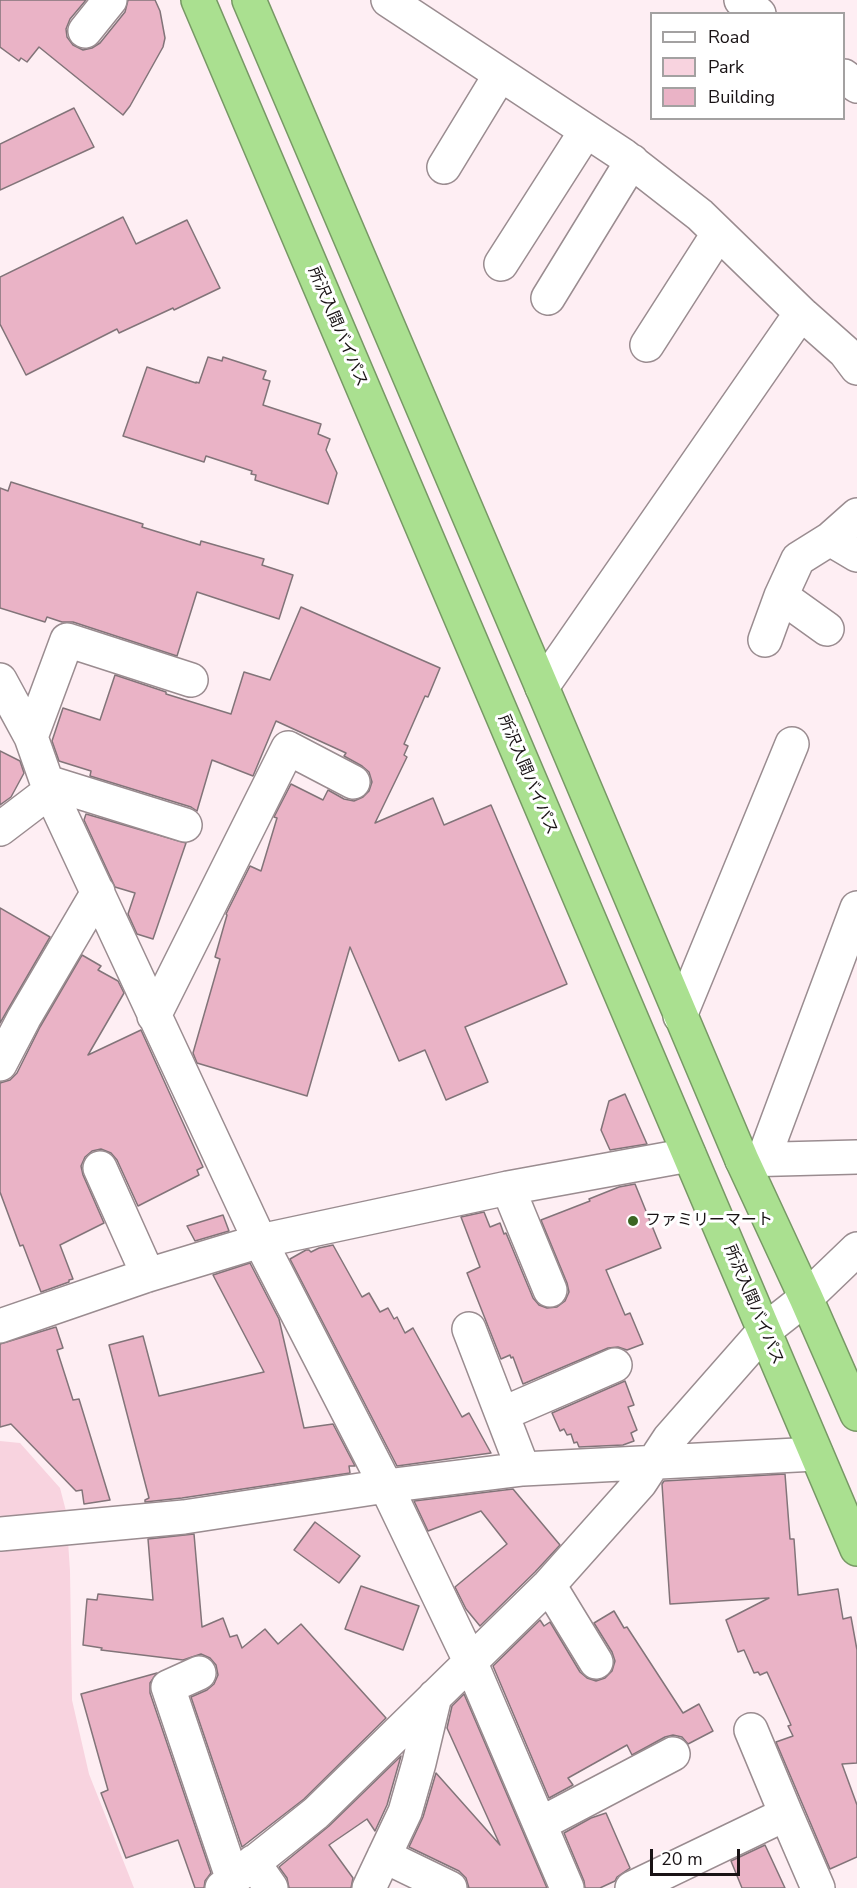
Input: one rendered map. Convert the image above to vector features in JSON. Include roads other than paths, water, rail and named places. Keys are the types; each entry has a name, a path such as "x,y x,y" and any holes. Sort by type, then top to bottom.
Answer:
{"highway":[{"name":"所沢入間バイパス","path":"198,0 857,1549"},
{"path":"249,0 680,1016 752,1160 806,1298 857,1414"}],"street":[{"path":"85,31 110,0"},
{"path":"388,0 632,162 700,215 801,313 845,352 857,368"},
{"path":"741,0 756,12"},
{"path":"444,166 500,75"},
{"path":"501,264 586,131"},
{"path":"548,298 632,162"},
{"path":"647,345 718,234"},
{"path":"542,687 801,313"},
{"path":"765,640 798,559 844,547 857,515"},
{"path":"781,596 827,629"},
{"path":"31,736 67,640 191,680"},
{"path":"0,680 31,736 49,787 260,1241 386,1486 470,1661 567,1888"},
{"path":"680,1016 792,744"},
{"path":"154,1016 288,748 354,782"},
{"path":"49,787 184,825"},
{"path":"0,829 49,787"},
{"path":"0,1064 24,1018 98,892"},
{"path":"857,908 752,1160 857,1157"},
{"path":"0,1326 148,1275 260,1241 508,1188 689,1155"},
{"path":"100,1168 148,1275"},
{"path":"508,1188 550,1290"},
{"path":"199,1672 168,1687 245,1880 549,1585 640,1483 669,1439 764,1332 806,1298 857,1249"},
{"path":"470,1329 523,1469"},
{"path":"502,1414 615,1365"},
{"path":"0,1534 184,1517 386,1486 523,1469 816,1454"},
{"path":"549,1585 596,1662"},
{"path":"369,1888 405,1812 435,1696"},
{"path":"751,1730 818,1888"},
{"path":"540,1824 673,1754"},
{"path":"632,1888 786,1814"},
{"path":"384,1856 450,1888"}],"place":[{"name":"ファミリーマート","path":"633,1221"}]}
